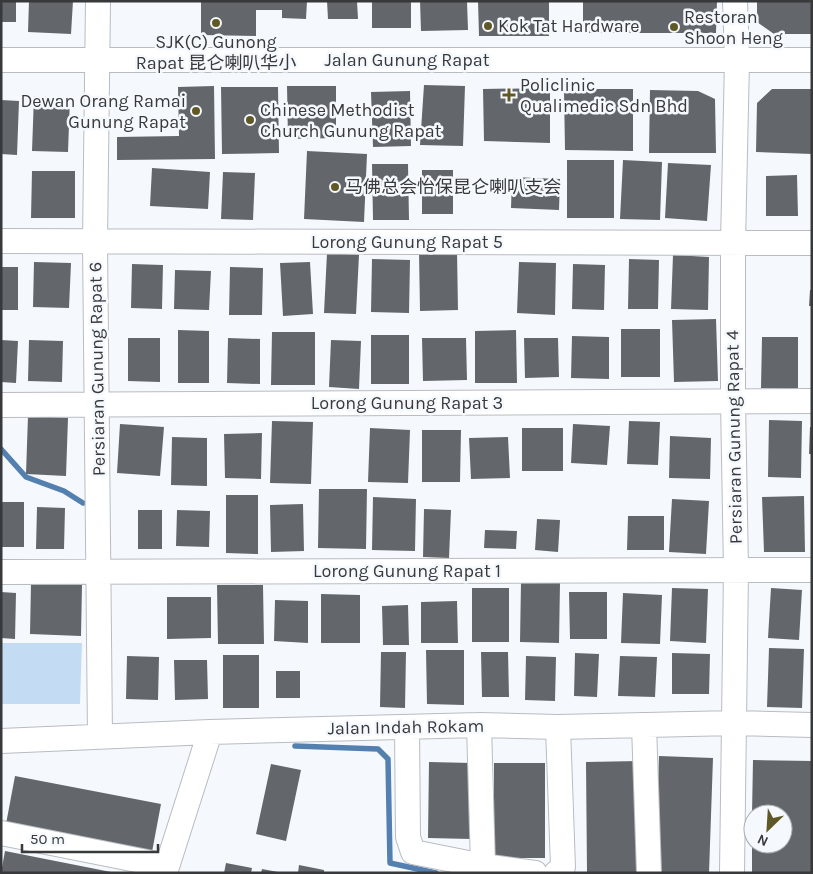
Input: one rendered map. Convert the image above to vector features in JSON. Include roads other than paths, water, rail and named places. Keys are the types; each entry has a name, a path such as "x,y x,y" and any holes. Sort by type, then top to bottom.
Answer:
{"street":[{"name":"Persiaran Gunung Rapat 6","path":"98,1 96,242 100,736"},
{"name":"Persiaran Gunung Rapat 4","path":"732,873 736,570 733,401 737,60 735,1"},
{"name":"Jalan Gunung Rapat","path":"1,60 812,60"},
{"name":"Lorong Gunung Rapat 5","path":"1,241 812,243"},
{"name":"Lorong Gunung Rapat 3","path":"1,405 812,401"},
{"name":"Lorong Gunung Rapat 1","path":"1,572 812,570"},
{"name":"Jalan Indah Rokam","path":"1,741 210,732 479,725 558,727 734,723 812,725"},
{"path":"479,725 483,866"},
{"path":"644,725 650,873"},
{"path":"407,727 408,836 413,852 483,866 535,873"},
{"path":"556,873 563,867 558,727"},
{"path":"1,833 166,869 210,732"}],"waterway":[{"path":"1,449 26,477 64,491 83,503"},
{"path":"295,746 378,749 388,759 390,863 436,873"}],"place":[{"name":"SJK(C) Gunong Rapat 昆仑喇叭华小","path":"216,23"},
{"name":"Kok Tat Hardware","path":"488,26"},
{"name":"Restoran Shoon Heng","path":"674,27"},
{"name":"Policlinic Qualimedic Sdn Bhd","path":"509,95"},
{"name":"Dewan Orang Ramai Gunung Rapat","path":"196,111"},
{"name":"Chinese Methodist Church Gunung Rapat","path":"250,120"},
{"name":"马佛总会怡保昆仑喇叭支会","path":"335,187"}]}
